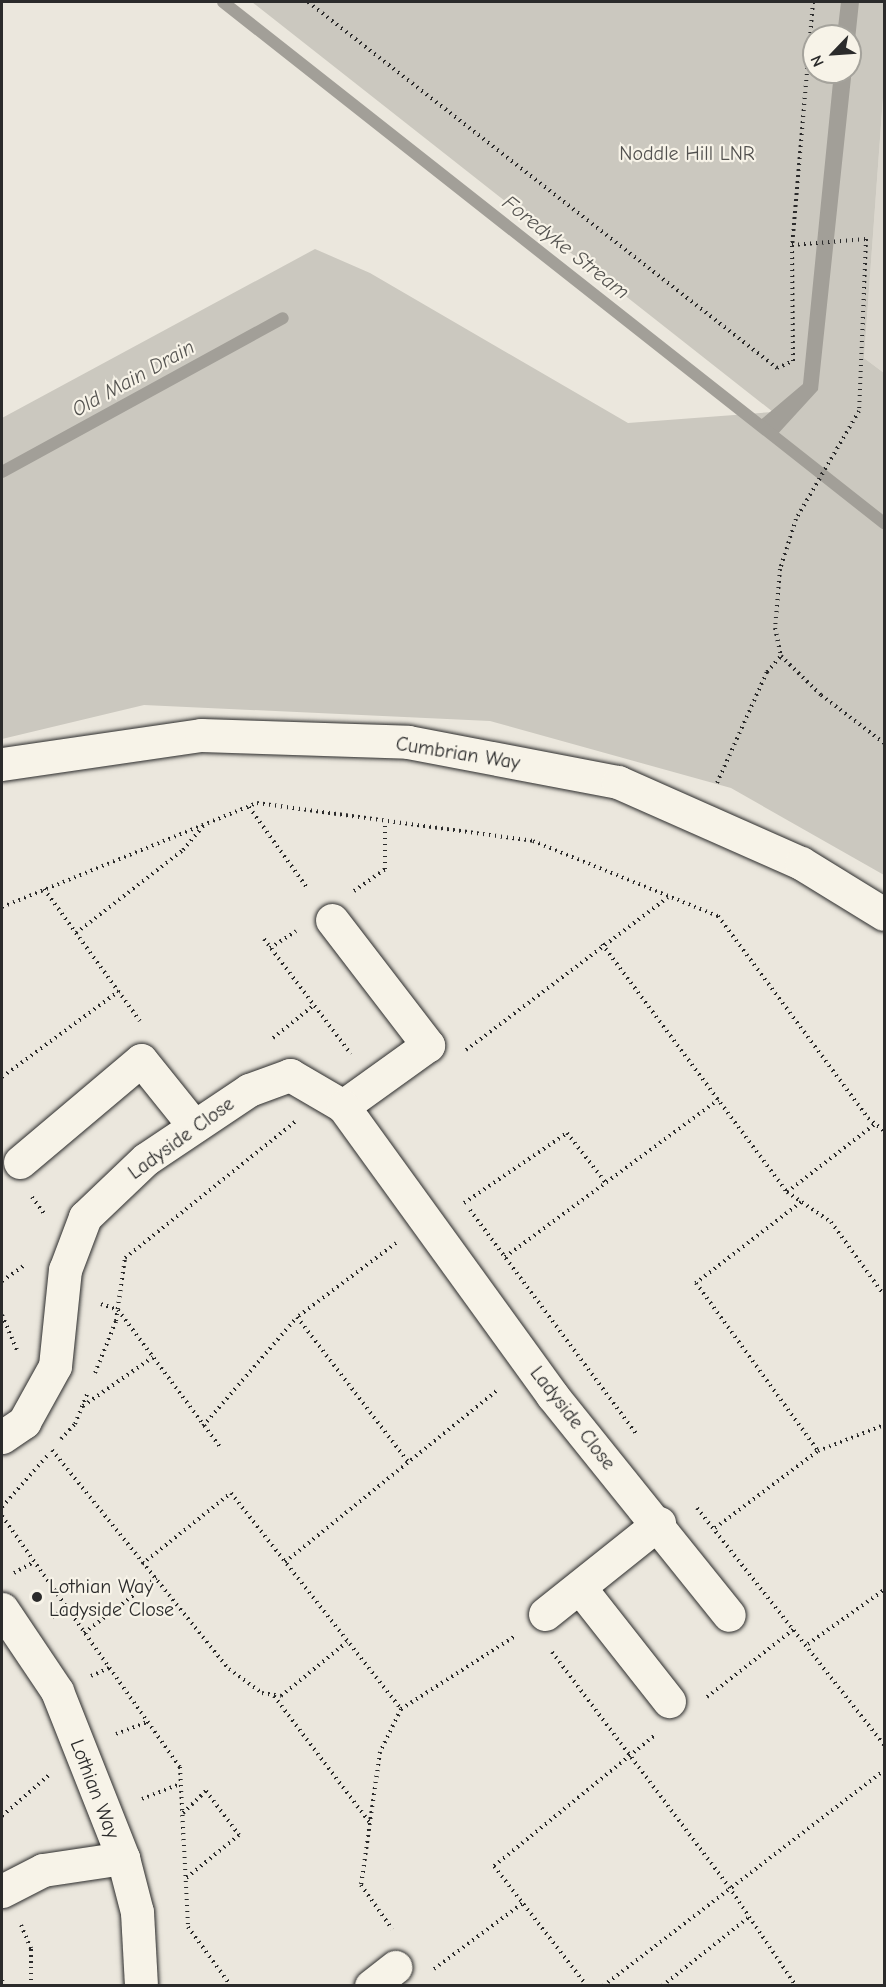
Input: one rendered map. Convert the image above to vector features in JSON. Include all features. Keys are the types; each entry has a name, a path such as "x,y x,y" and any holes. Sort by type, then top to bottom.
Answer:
{"street":[{"name":"Cumbrian Way","path":"2,764 201,735 408,742 618,782 801,863 885,914"},
{"path":"332,920 428,1045 337,1102"},
{"path":"22,1174 141,1060 194,1126"},
{"name":"Ladyside Close","path":"2,1437 24,1422 55,1366 63,1292 85,1217 146,1158 249,1090 290,1074 337,1102 530,1363 729,1615"},
{"path":"538,1630 580,1588 658,1523"},
{"path":"580,1588 677,1711"},
{"name":"Lothian Way","path":"2,1609 57,1691 123,1858 137,1912 141,1986"},
{"path":"4,1890 43,1870 123,1858"}],"path":[{"path":"308,2 777,368 793,361 792,245 813,2"},
{"path":"792,245 866,239 859,411 796,519 780,569 775,628 781,656 821,695 885,743"},
{"path":"700,818 767,672 781,656"},
{"path":"2,907 257,803 533,841 718,916 875,1124 885,1131"},
{"path":"249,807 311,893"},
{"path":"76,933 183,850 206,822"},
{"path":"44,889 146,1030"},
{"path":"455,1058 602,944 669,897"},
{"path":"264,939 372,1082"},
{"path":"602,944 787,1192 831,1222 885,1295"},
{"path":"2,1077 118,992"},
{"path":"505,1257 718,1100"},
{"path":"2,1507 52,1450 82,1406 118,1310 125,1258 337,1102"},
{"path":"787,1192 875,1124"},
{"path":"465,1203 567,1133 606,1183"},
{"path":"22,1174 50,1221 80,1230"},
{"path":"458,1194 640,1439"},
{"path":"801,1202 696,1284 818,1451"},
{"path":"204,1426 297,1317 399,1241"},
{"path":"63,1292 118,1310 221,1448"},
{"path":"297,1317 410,1464"},
{"path":"82,1406 153,1357"},
{"path":"285,1562 410,1464 530,1363"},
{"path":"714,1528 818,1451 885,1425"},
{"path":"52,1450 229,1669 274,1695 281,1696 347,1642"},
{"path":"142,1564 231,1493 400,1709"},
{"path":"694,1505 808,1644 885,1745"},
{"path":"2,1516 180,1767 188,1927 231,1986"},
{"path":"10,1575 34,1562"},
{"path":"84,1633 156,1578"},
{"path":"808,1644 885,1590"},
{"path":"587,1986 494,1866 677,1711 794,1629"},
{"path":"523,1903 398,1966 361,1885 380,1752 400,1709 538,1630 627,1755 729,1887 796,1986"},
{"path":"274,1695 370,1823"},
{"path":"2,1815 79,1748"},
{"path":"603,1986 729,1887 885,1770"},
{"path":"182,1813 206,1791 239,1835 186,1878"},
{"path":"4,1890 31,1949 31,1986"},
{"path":"662,1986 749,1917"},
{"path":"2,1980 4,1986"}],"shaded area":[{"path":"841,2 859,2 857,24 838,24"},
{"path":"833,84 850,84 818,390 775,437 757,423 803,384"},
{"path":"884,84 884,373 864,358"}],"green space":[{"name":"Noddle Hill LNR","path":"252,2 884,2 884,84 864,358 884,373 884,875 731,788 490,721 144,705 2,739 2,418 315,249 370,273 628,423 773,412"}],"waterway":[{"name":"Foredyke Stream","path":"223,2 884,523"},
{"name":"Old Main Drain","path":"2,472 283,318"}],"place":[{"name":"Lothian Way Ladyside Close","path":"37,1597"}]}
